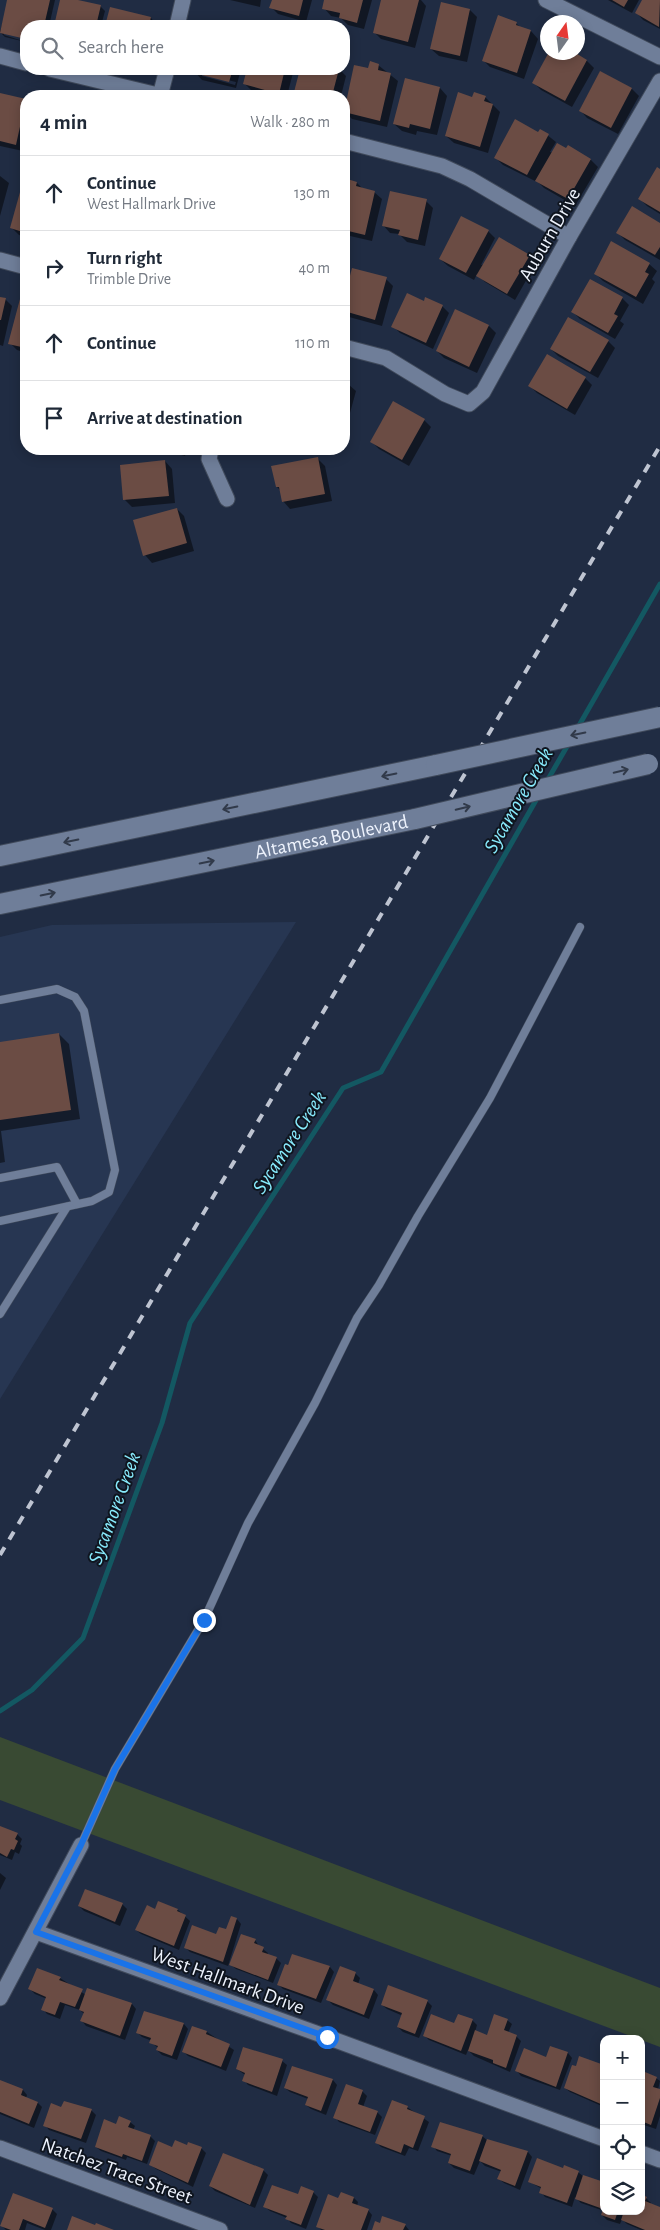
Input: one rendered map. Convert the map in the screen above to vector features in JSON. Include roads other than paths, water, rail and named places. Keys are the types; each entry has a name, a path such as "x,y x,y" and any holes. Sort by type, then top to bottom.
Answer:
{"main road":[{"path":"0,856 660,717"},
{"name":"Altamesa Boulevard","path":"0,904 415,819 654,763"}],"street":[{"path":"178,20 183,0"},
{"path":"546,0 660,58"},
{"path":"0,56 20,61"},
{"path":"75,75 136,90"},
{"path":"162,90 166,75"},
{"name":"Auburn Drive","path":"350,349 386,358 445,394 469,404 483,392 660,81"},
{"path":"350,143 442,166 470,179 570,237"},
{"path":"0,260 20,265"},
{"path":"210,455 209,459 227,499"},
{"path":"0,1998 81,1845"},
{"name":"West Hallmark Drive","path":"36,1932 600,2138"},
{"name":"Natchez Trace Street","path":"0,2148 220,2230"},
{"path":"645,2154 660,2160"}],"lane":[{"path":"81,1845 115,1769 204,1620 248,1522 315,1403 357,1318 379,1285 418,1216 490,1098 580,927"},
{"path":"0,1000 57,988 75,997 84,1011 115,1170 109,1192 77,1204 0,1221"},
{"path":"0,1178 57,1167 77,1204"},
{"path":"0,1314 67,1206"}],"waterway":[{"name":"Sycamore Creek","path":"577,729 660,584"},
{"name":"Sycamore Creek","path":"547,781 569,743"},
{"name":"Sycamore Creek","path":"0,1711 32,1690 83,1638 162,1423 190,1323 343,1088 381,1072 539,795"}],"railway":[{"path":"0,1555 660,446"}]}
